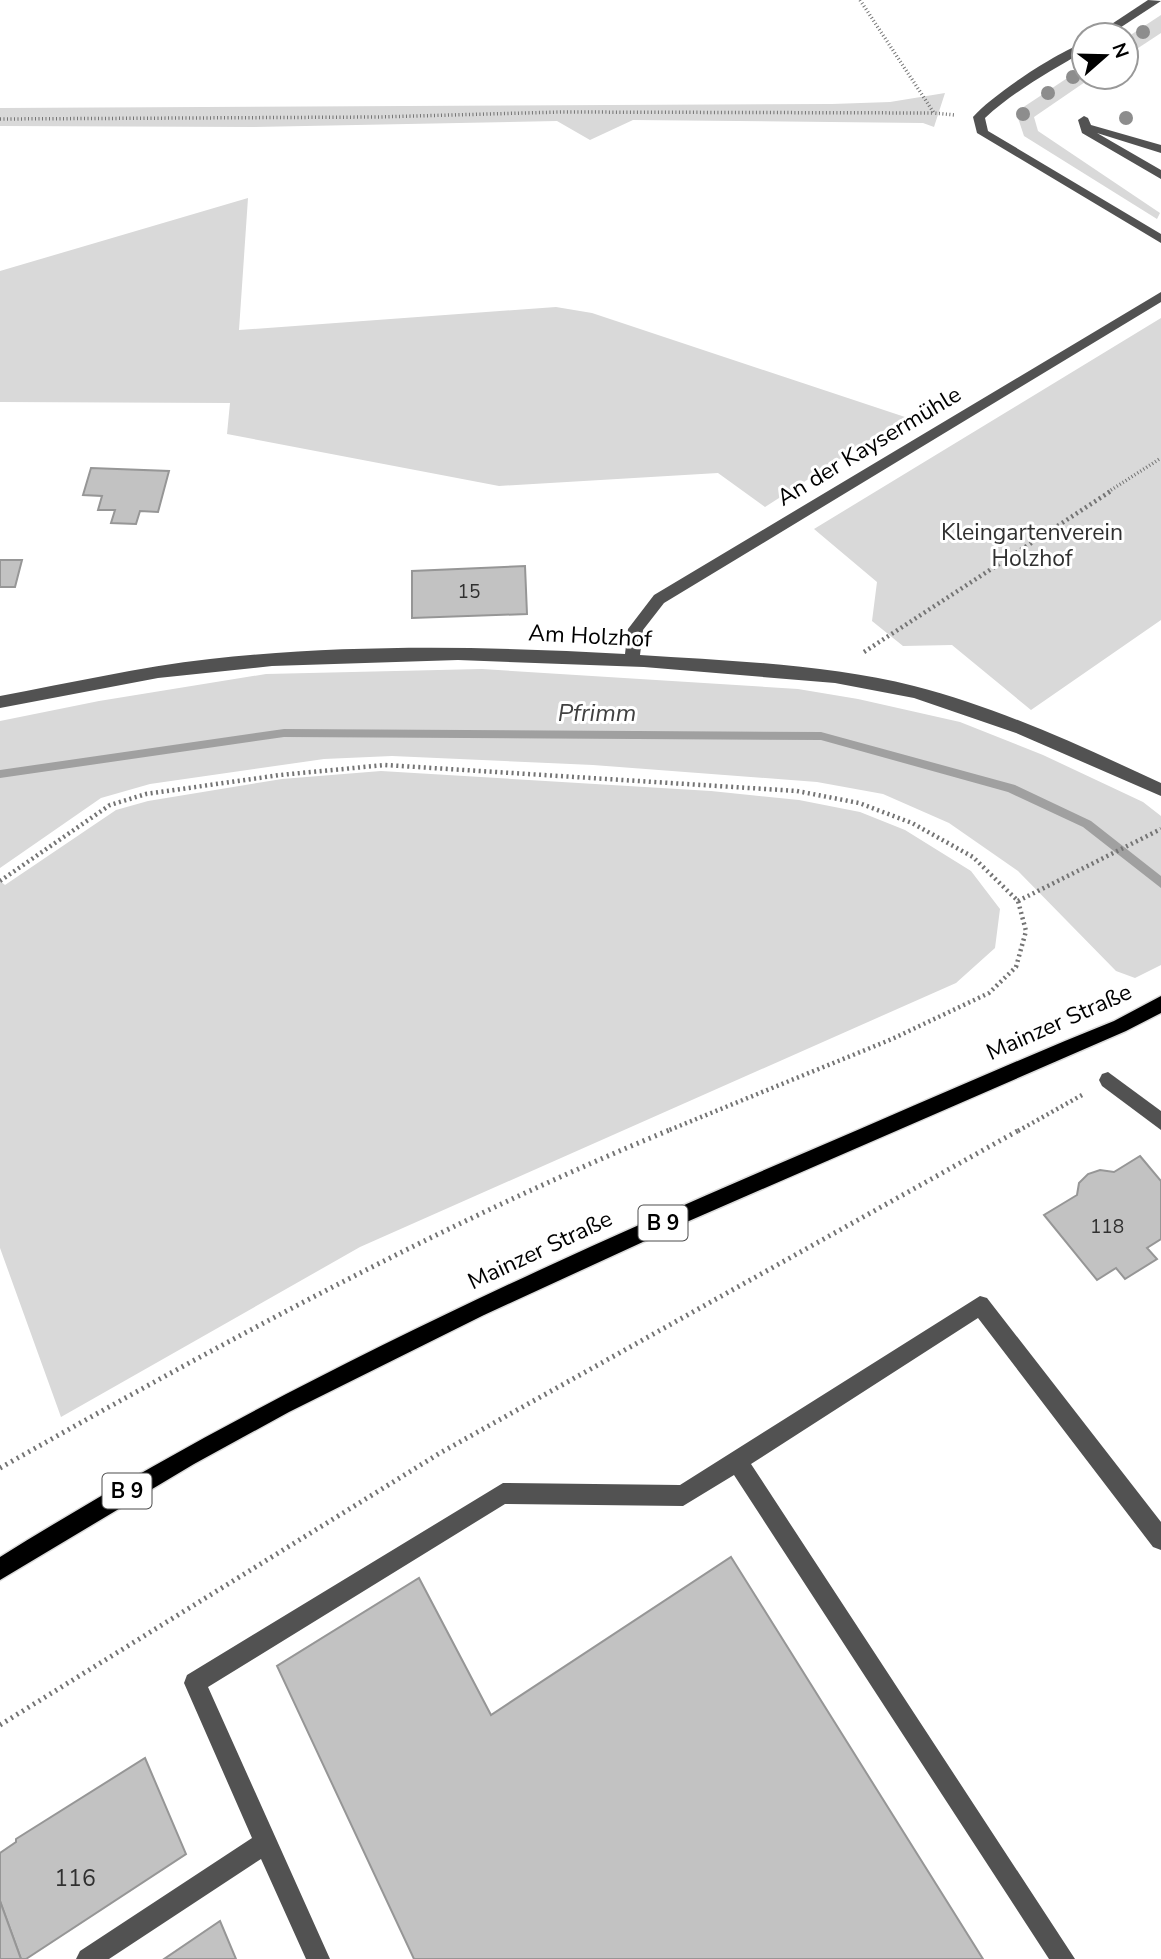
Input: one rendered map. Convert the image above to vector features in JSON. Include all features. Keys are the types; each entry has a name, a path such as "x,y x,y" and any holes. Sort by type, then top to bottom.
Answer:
{"main road":[{"name":"Mainzer Straße","path":"0,1569 91,1511 383,1353 572,1262 1120,1026 1161,1004"}],"street":[{"path":"1123,21 1156,0"},
{"path":"1070,54 1032,75 995,101 979,117 983,133 1161,239"},
{"path":"1161,149 1084,123 1096,138 1161,175"},
{"name":"An der Kaysermühle","path":"632,660 636,629 659,599 1161,296"},
{"name":"Am Holzhof","path":"0,702 196,668 272,660 485,654 632,660 877,683 967,707 1058,742 1161,790"},
{"path":"1108,1080 1161,1122"},
{"path":"318,1959 195,1683 503,1493 683,1496 980,1305 1161,1539"},
{"path":"737,1461 1063,1959"},
{"path":"88,1959 266,1842"}],"path":[{"path":"860,0 934,113"},
{"path":"0,119 365,117 561,112 934,113 979,117"},
{"path":"864,652 1161,458"},
{"path":"0,881 110,805 146,794 280,775 385,765 797,791 859,803 912,823 973,857 1018,901 1026,931 1016,967 989,993 892,1039 598,1158 350,1278 145,1386 0,1468"},
{"path":"1018,901 1161,829"},
{"path":"0,1725 440,1452 1108,1080"}],"green space":[{"path":"1161,15 1161,33 1140,47 1140,29"},
{"path":"1070,76 1072,91 1034,117 1038,131 1160,213 1157,219 1024,136 1016,112"},
{"path":"945,93 934,127 923,123 633,120 590,140 557,121 254,127 0,126 0,108 832,104 890,102"},
{"path":"248,198 239,330 556,307 592,313 905,417 765,507 718,473 499,486 227,434 230,403 0,402 0,271"},
{"name":"Kleingartenverein Holzhof","path":"1161,318 1161,620 1031,710 952,645 903,646 872,621 877,582 814,529"},
{"path":"482,669 798,689 858,699 960,722 1043,755 1143,802 1161,816 1161,965 1135,978 1116,971 1018,871 949,823 883,794 817,782 593,765 392,756 324,759 150,784 101,798 0,868 0,721 99,701 266,674"},
{"path":"381,771 711,791 799,800 860,812 905,830 971,871 1000,909 995,948 956,983 360,1247 61,1417 0,1248 0,881 5,885 116,810 148,801 282,779"}],"building":[{"path":"91,468 169,471 158,512 140,511 136,524 111,523 115,510 98,510 102,496 83,495"},
{"path":"0,560 22,560 15,587 0,587"},
{"path":"525,566 527,614 412,618 412,571"},
{"path":"1140,1156 1161,1181 1161,1239 1147,1248 1157,1259 1125,1279 1116,1268 1097,1280 1044,1215 1077,1195 1079,1183 1088,1174 1100,1170 1114,1172"},
{"path":"731,1557 983,1959 414,1959 277,1666 419,1578 491,1715"},
{"path":"145,1758 186,1854 26,1959 21,1959 0,1901 0,1853 16,1842 16,1839"},
{"path":"0,1901 21,1959 0,1959"},
{"path":"220,1921 236,1959 164,1959"}],"waterway":[{"name":"Pfrimm","path":"0,774 284,733 821,736 1011,788 1087,824 1161,883"}]}
